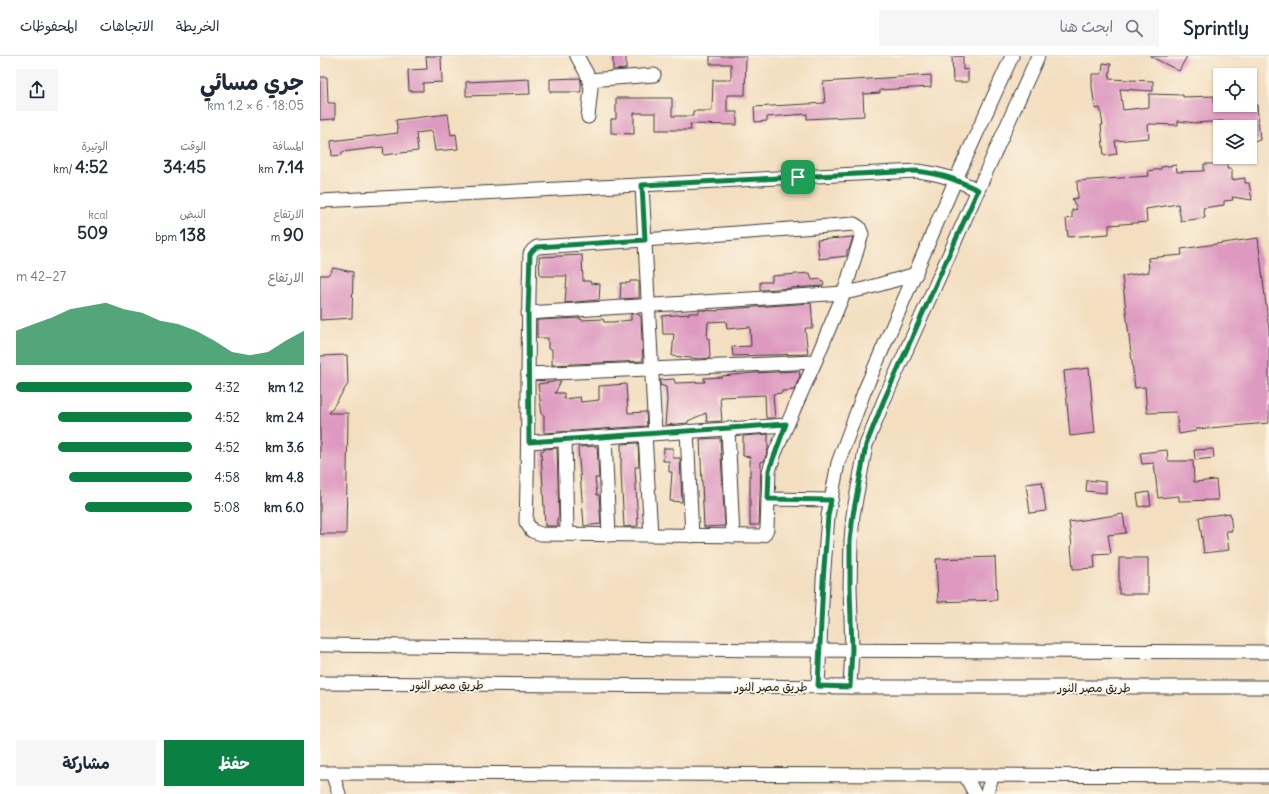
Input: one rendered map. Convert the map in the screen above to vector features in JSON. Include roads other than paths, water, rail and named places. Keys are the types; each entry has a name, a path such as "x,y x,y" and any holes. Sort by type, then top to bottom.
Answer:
{"street":[{"path":"577,56 589,80 591,88 588,117"},
{"path":"818,686 828,516 838,464 864,392 956,179 1012,56"},
{"path":"850,687 852,649 850,541 853,515 866,445 884,400 1038,56"},
{"path":"589,80 654,75"},
{"path":"320,202 916,171 956,179 978,190"},
{"path":"642,185 651,368 651,535"},
{"path":"854,224 859,227 862,234 844,293 815,362 786,424 769,470 766,529 764,535 692,536 540,534 532,531 526,522 529,442 528,313 530,254 533,250 537,247 854,224"},
{"path":"528,313 844,293 864,289 916,274"},
{"path":"528,374 815,362"},
{"path":"529,442 786,424"},
{"path":"728,428 733,536"},
{"path":"687,431 692,536"},
{"path":"605,437 609,535"},
{"path":"566,439 566,534"},
{"path":"768,499 831,500"},
{"path":"320,645 820,650 1269,652"},
{"name":"طريق مصر النور","path":"320,683 850,687 1269,687"},
{"path":"326,773 1269,776"},
{"path":"326,773 339,794"},
{"path":"965,775 975,794"},
{"path":"986,794 993,776"}]}
